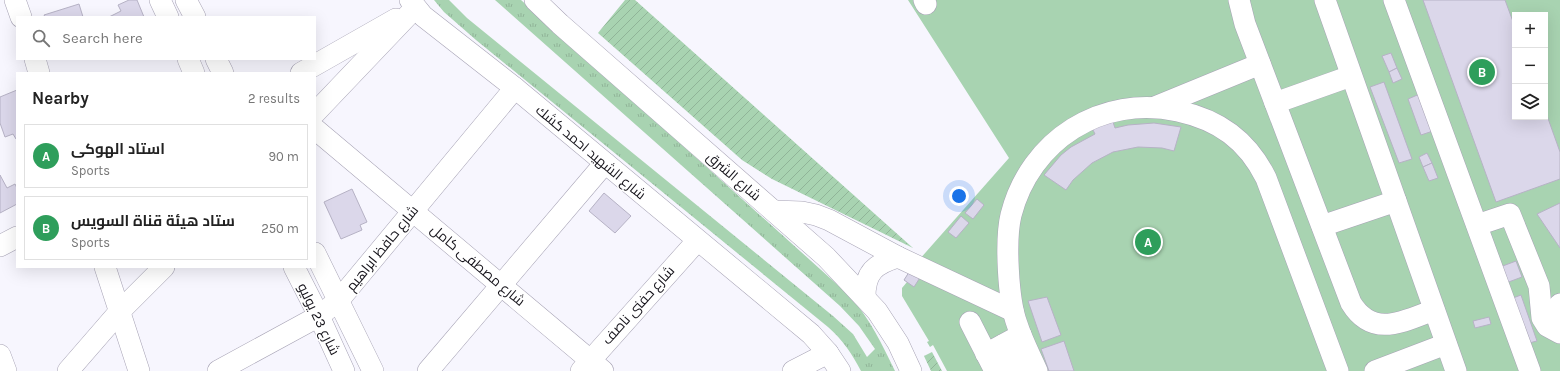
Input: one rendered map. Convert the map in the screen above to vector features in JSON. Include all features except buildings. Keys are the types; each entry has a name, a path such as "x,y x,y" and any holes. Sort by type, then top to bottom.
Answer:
{"street":[{"path":"16,0 21,16"},
{"path":"160,0 168,16"},
{"path":"186,0 194,16"},
{"name":"شارع الشرق","path":"535,0 560,24 826,257 865,297 888,327 898,343 911,371"},
{"path":"1239,0 1242,14 1260,64 1351,303 1360,316 1374,323 1390,325 1434,310"},
{"path":"1324,0 1456,371"},
{"path":"1394,0 1530,371"},
{"path":"303,72 413,4"},
{"path":"316,112 413,4"},
{"name":"شارع الشهيد احمد كشك","path":"413,4 423,16 515,88 697,241 811,334 828,353 840,371"},
{"path":"35,60 39,72"},
{"path":"188,60 194,72"},
{"path":"216,60 222,72"},
{"path":"1155,107 1260,64"},
{"path":"1275,103 1352,76"},
{"name":"شارع حافظ ابراهيم","path":"218,371 319,316 339,300 515,88"},
{"path":"1001,351 1013,311 1008,247 1011,216 1022,187 1040,158 1067,132 1083,122 1100,115 1130,108 1155,107 1192,114 1223,128 1248,149 1258,163 1274,198 1338,371"},
{"name":"شارع مصطفى كامل","path":"316,130 501,284 591,367"},
{"path":"428,371 605,163"},
{"path":"1322,226 1396,201"},
{"path":"774,211 788,210 816,215 829,220 898,257 1013,311"},
{"path":"1477,226 1510,214 1539,286 1542,318 1547,326 1560,333"},
{"path":"0,246 16,238"},
{"name":"شارع حفنى ناصف","path":"591,367 697,241"},
{"name":"شارع 23 يوليو","path":"316,255 373,371"},
{"path":"865,297 865,287 873,270 880,264 898,257"},
{"path":"105,268 139,371"},
{"path":"68,371 120,311 163,268"},
{"name":"شارع 23 يوليو","path":"295,268 319,316 344,371"},
{"path":"1560,304 1556,307 1555,313 1560,319"},
{"path":"970,322 1001,351 1016,371"},
{"path":"1380,370 1446,344"},
{"path":"1001,351 1037,371"},
{"path":"793,371 828,353"},
{"path":"0,355 6,371"}],"green space":[{"path":"434,0 449,0 467,18 833,316 853,334 867,357 875,349 859,326 840,306 495,0 521,0 850,296 870,323 895,371 861,371 847,348 828,327 476,40 444,12"},
{"path":"625,0 635,0 913,248 772,179 742,160 598,33"},
{"path":"908,0 1560,0 1560,371 947,371 933,345 930,347 927,342 929,341 902,296 902,288 907,282 904,280 911,269 1009,158"},
{"path":"932,352 942,371 931,371 924,356"}],"place":[{"name":"ستاد هيئة قناة السويس","path":"1482,72"},
{"name":"استاد الهوكى","path":"1148,242"}]}
